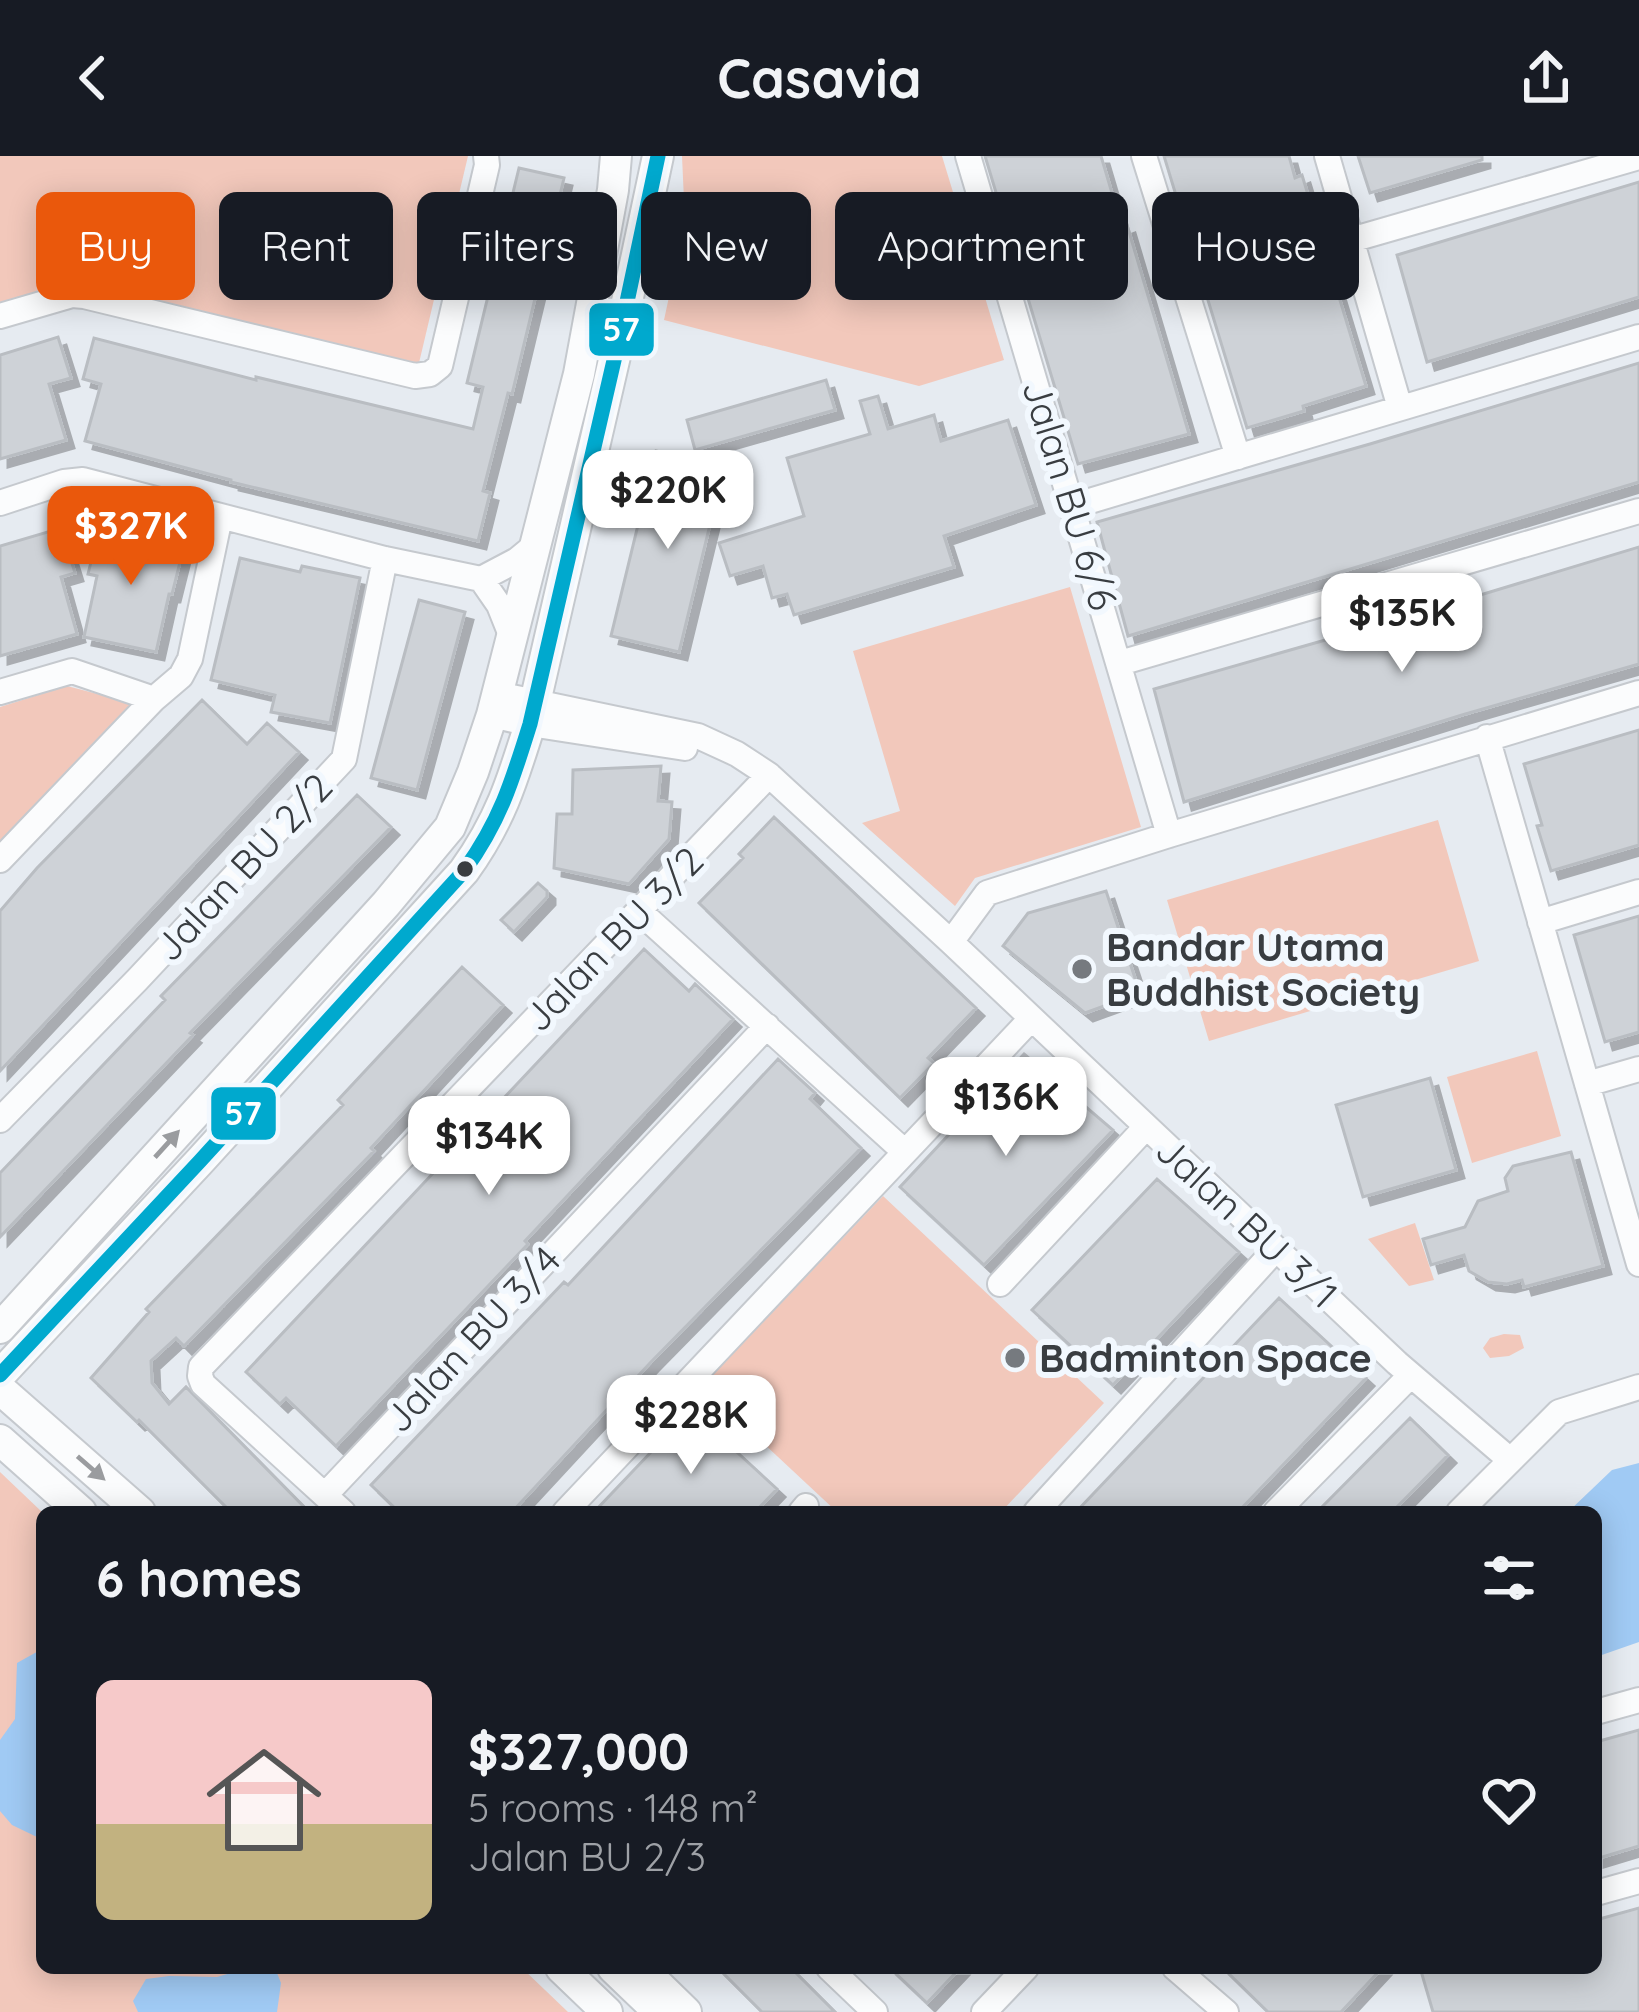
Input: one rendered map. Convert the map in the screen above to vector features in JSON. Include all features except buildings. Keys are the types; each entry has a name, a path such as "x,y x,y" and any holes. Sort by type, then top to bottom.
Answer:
{"main road":[{"path":"0,1328 13,1304 386,904 449,827 494,705 579,374 616,156"},
{"path":"0,1376 464,871 498,818 532,713 658,156"},
{"path":"34,1339 30,1384 41,1425"},
{"path":"0,1389 133,1506"},
{"path":"6,1449 74,1506"},
{"path":"567,1974 608,2012"},
{"path":"619,1974 642,1997 686,2012"}],"street":[{"path":"0,316 84,296 415,376 430,374 440,366 486,156"},
{"name":"Jalan BU 6/6","path":"968,156 1169,835"},
{"path":"1144,156 1238,457"},
{"path":"1327,156 1337,192"},
{"path":"1359,239 1639,157"},
{"path":"1359,268 1400,408"},
{"path":"1073,506 1639,337"},
{"path":"0,502 83,480 481,579 534,546"},
{"path":"1120,663 1639,512"},
{"path":"0,860 181,676 190,659 220,517"},
{"name":"Jalan BU 2/2","path":"0,1120 344,759 386,559"},
{"path":"481,579 500,605 512,635"},
{"path":"0,692 72,670 154,699"},
{"path":"951,942 988,893 1639,693"},
{"name":"Jalan BU 3/1","path":"494,705 695,750 717,746 769,775 1411,1376 1509,1459"},
{"path":"1487,737 1638,1258"},
{"name":"Jalan BU 3/2","path":"334,1504 203,1384 201,1366 769,775"},
{"path":"1540,922 1639,892"},
{"path":"639,911 905,1152"},
{"path":"571,1506 1030,1020"},
{"name":"Jalan BU 3/4","path":"334,1504 767,1026"},
{"path":"1587,1084 1639,1069"},
{"path":"1000,1284 1146,1127"},
{"path":"1041,1506 1276,1249"},
{"path":"1282,1506 1411,1376"},
{"path":"1465,1506 1559,1412 1639,1387"},
{"path":"1602,1710 1639,1700"},
{"path":"1602,1891 1639,1881"},
{"path":"841,1974 874,2012"},
{"path":"984,2012 1020,1974"},
{"path":"1182,1974 1226,2012"}],"shaded area":[{"path":"0,156 468,156 459,192 417,192 417,300 434,300 419,363 132,300 195,300 195,192 36,192 36,297 0,306"},
{"path":"682,156 942,156 953,192 835,192 835,300 986,300 1004,360 919,386 664,320 668,300 811,300 811,192 684,192"},
{"path":"1070,587 1141,827 975,878 955,906 862,823 900,811 853,651"},
{"path":"67,686 132,703 0,847 0,707"},
{"path":"1438,820 1479,961 1209,1041 1167,900"},
{"path":"1537,1051 1561,1136 1472,1163 1447,1077"},
{"path":"883,1196 1104,1403 1007,1506 831,1506 702,1386"},
{"path":"1415,1223 1434,1280 1409,1286 1368,1239"},
{"path":"1520,1335 1524,1348 1490,1358 1483,1348 1490,1338"},
{"path":"0,1472 36,1506 36,1974 528,1974 568,2012 0,2012"}],"water":[{"path":"1639,1463 1639,1642 1602,1655 1602,1506 1574,1506 1612,1470"},
{"path":"36,1652 36,1837 12,1825 0,1811 0,1740 15,1719 17,1663"},
{"path":"277,1974 281,1983 277,2012 138,2012 133,2001 146,1979"}],"transit line":[{"name":"57","path":"0,1375 464,871 487,835 530,724 658,156"}],"place":[{"name":"Bandar Utama Buddhist Society","path":"1082,969"},
{"name":"Badminton Space","path":"1015,1358"}]}
